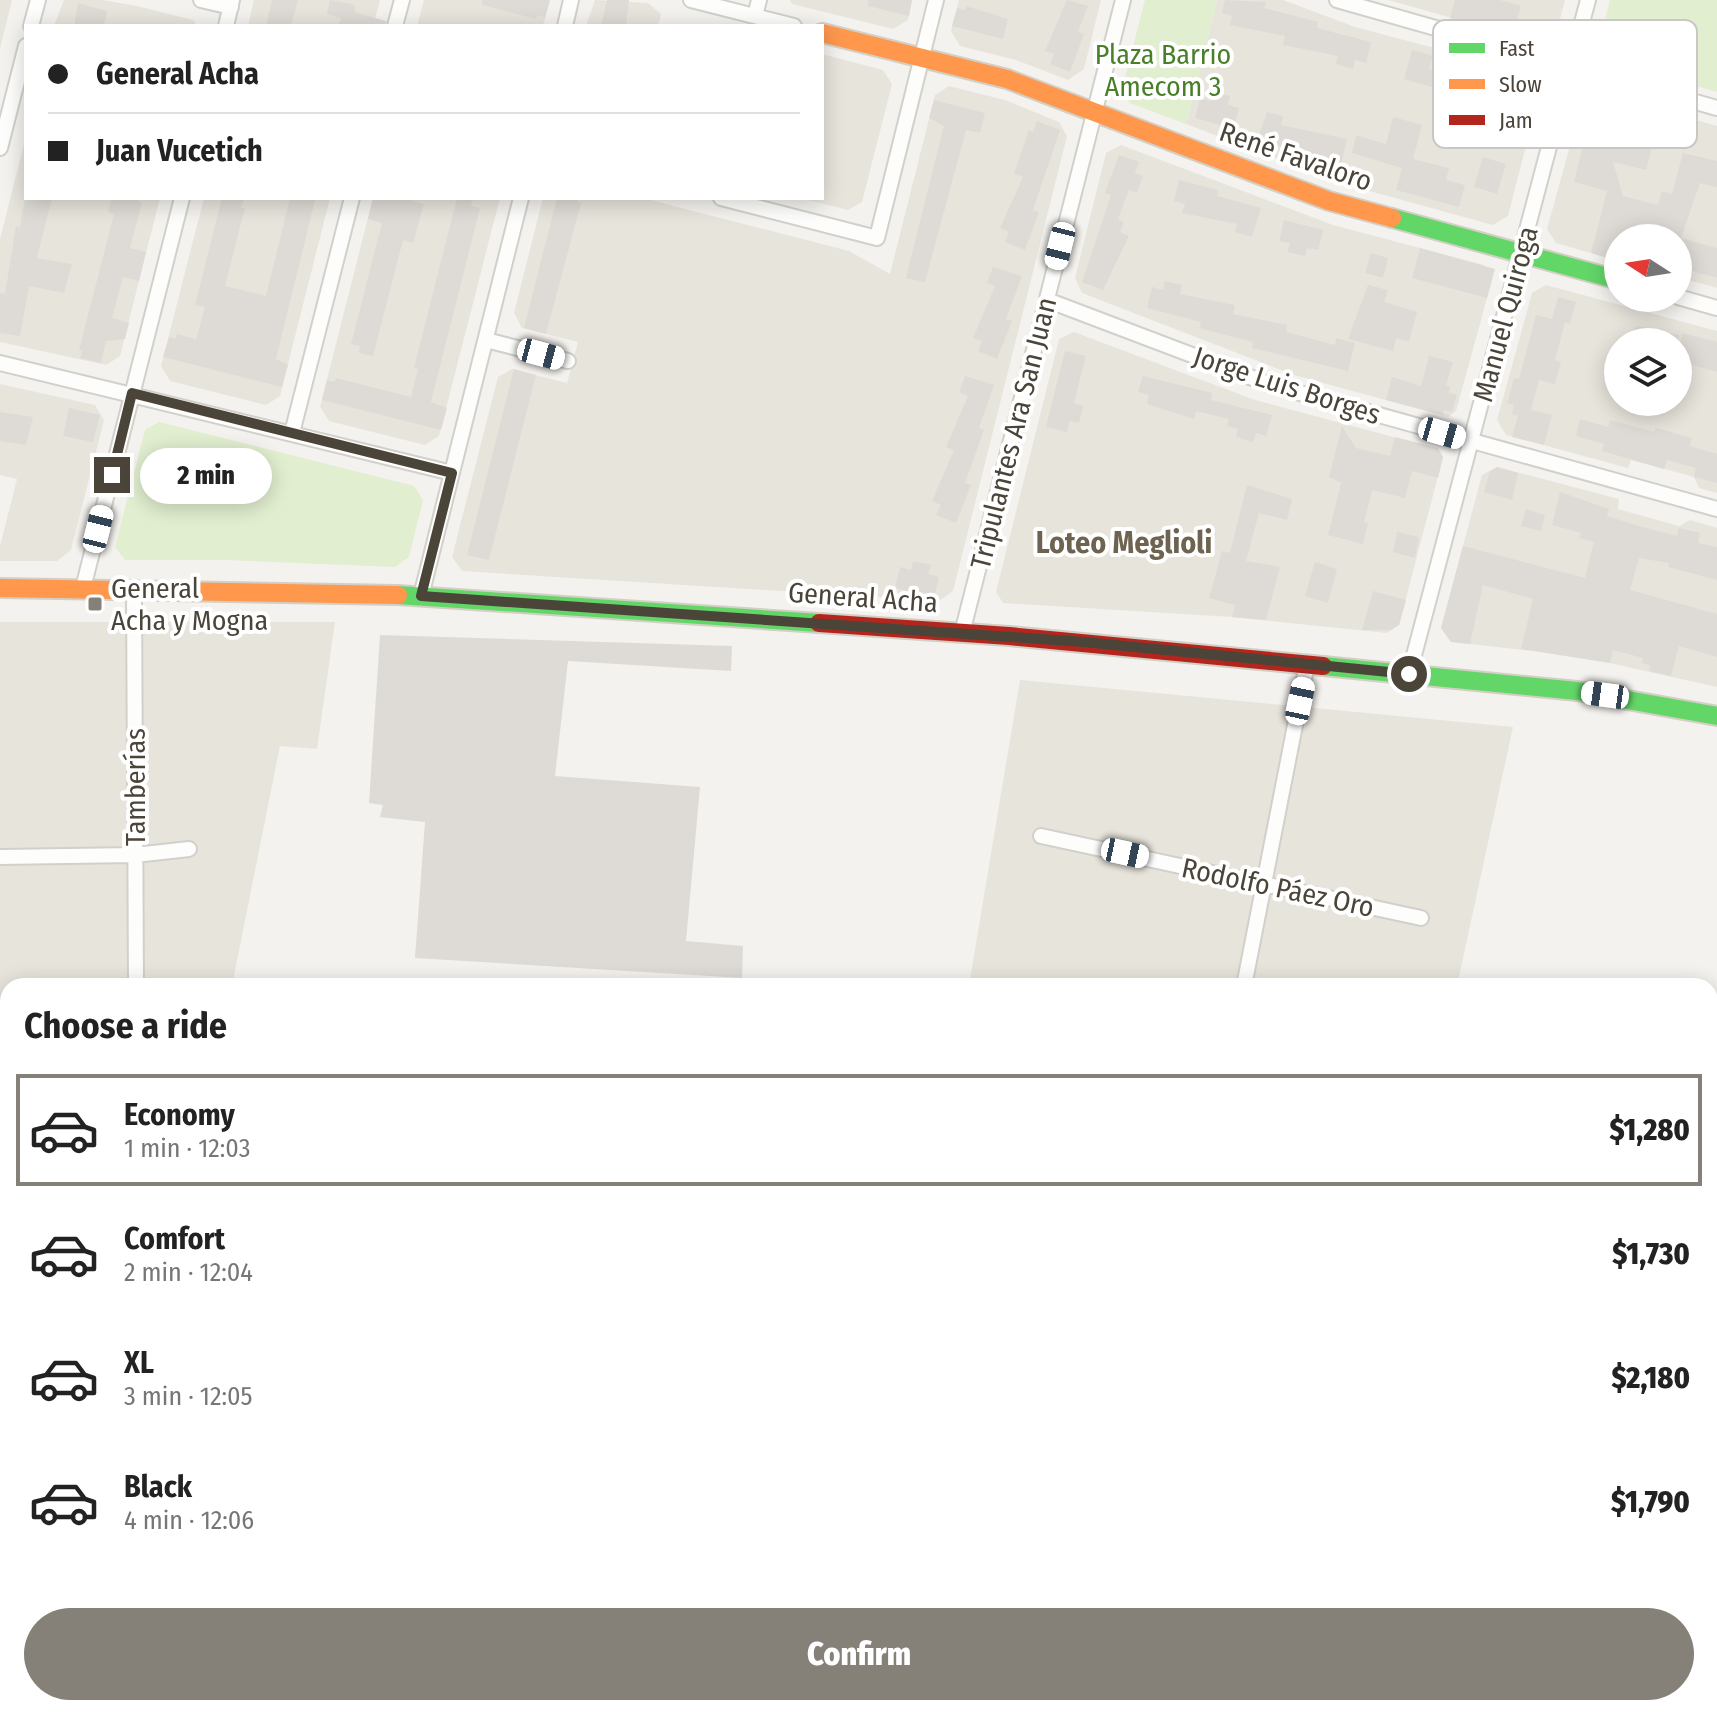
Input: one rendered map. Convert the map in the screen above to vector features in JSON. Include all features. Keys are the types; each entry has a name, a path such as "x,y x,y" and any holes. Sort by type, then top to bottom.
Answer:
{"main road":[{"name":"René Favaloro","path":"824,34 1007,79 1329,201 1604,276"},
{"name":"General Acha","path":"0,588 344,591 962,633 1577,691 1717,716"}],"street":[{"path":"32,24 38,0"},
{"path":"201,0 232,4 227,24"},
{"path":"396,24 402,0"},
{"path":"565,24 571,0"},
{"path":"691,0 786,24"},
{"path":"755,16 759,0"},
{"path":"729,200 877,238 936,0"},
{"name":"Tripulantes Ara San Juan","path":"962,633 1123,0"},
{"path":"1337,0 1433,28"},
{"name":"Manuel Quiroga","path":"1583,20 1588,0"},
{"path":"0,148 24,54"},
{"path":"1697,102 1717,108"},
{"name":"Manuel Quiroga","path":"1409,674 1549,148"},
{"path":"83,588 181,200"},
{"path":"292,433 351,200"},
{"path":"421,596 521,200"},
{"name":"Jorge Luis Borges","path":"1047,300 1271,385 1717,509"},
{"path":"1692,301 1717,308"},
{"path":"486,340 568,361"},
{"path":"0,363 452,473"},
{"name":"Tamberías","path":"134,588 136,978"},
{"path":"1246,978 1307,664"},
{"name":"Rodolfo Páez Oro","path":"1041,836 1421,918"},
{"path":"0,857 135,855 189,849"}],"shaded area":[{"path":"0,0 12,0 0,49"},
{"path":"64,0 102,0 193,20 196,24 55,24"},
{"path":"254,0 380,0 374,24 248,24"},
{"path":"424,0 550,0 544,24 418,24"},
{"path":"595,0 648,3 661,14 658,24 587,24"},
{"path":"790,0 912,0 908,20 893,29 792,4"},
{"path":"959,0 1101,0 1084,69 1068,80 1016,60 960,46 951,31"},
{"path":"1217,0 1283,0 1355,27 1433,48 1433,148 1526,148 1508,216 1493,225 1344,184 1186,124"},
{"path":"1388,0 1565,0 1560,20 1459,20"},
{"path":"824,55 883,70 892,84 862,202 848,210 808,200 824,200"},
{"path":"949,86 1005,100 1059,122 1067,136 953,591 939,601 462,571 452,557 498,377 512,369 567,383 578,342 522,328 514,313 542,200 651,200 849,251 890,274 935,95"},
{"path":"1697,120 1717,126 1717,288 1692,281 1692,224 1604,224 1604,257 1556,243 1547,229 1569,148 1697,148"},
{"path":"24,144 24,200 159,200 120,356 106,365 0,342 0,239"},
{"path":"1121,145 1333,225 1484,265 1492,280 1456,411 1448,417 1294,375 1082,293 1075,278 1106,153"},
{"path":"203,200 329,200 280,396 266,405 170,381 161,366"},
{"path":"372,200 499,200 439,436 425,445 329,421 320,407"},
{"path":"1546,285 1604,301 1604,312 1646,312 1717,331 1717,493 1699,488 1694,477 1631,460 1628,468 1506,435 1497,420 1532,293"},
{"path":"1074,332 1255,400 1438,449 1443,457 1399,625 1387,633 1232,617 1003,603 996,592 1059,339"},
{"path":"0,384 95,405 104,420 71,550 57,561 0,561 0,546 17,479 0,475"},
{"path":"1497,467 1619,499 1618,509 1679,526 1690,520 1717,528 1717,687 1578,656 1451,642 1441,628 1482,475"},
{"path":"0,622 335,622 317,749 280,746 234,978 0,978"},
{"path":"1020,680 1513,727 1459,978 970,978"}],"green space":[{"name":"Plaza Barrio Amecom 3","path":"1145,0 1217,0 1186,124 1130,103 1122,89"},
{"path":"1610,0 1717,0 1717,92 1697,86 1697,20 1605,20"},
{"path":"159,422 414,486 423,500 409,557 395,567 227,560 125,560 115,547 145,430"}],"building":[{"path":"272,0 298,0 292,24 266,24"},
{"path":"330,0 355,5 354,12 386,21 385,24 339,24 341,18 327,14"},
{"path":"482,0 550,0 545,17 537,15 536,19 482,5"},
{"path":"607,0 629,0 626,24 601,24"},
{"path":"868,0 912,0 909,16 868,6"},
{"path":"1067,0 1088,6 1078,32 1084,34 1070,72 1050,64 1054,54 1045,51"},
{"path":"1225,0 1266,2 1264,8 1318,22 1317,28 1371,42 1366,63 1355,60 1353,69 1336,64 1338,56 1283,45 1285,36 1230,25 1232,16 1222,13"},
{"path":"1455,0 1500,0 1521,6 1517,20 1450,18"},
{"path":"78,3 107,11 104,24 74,24"},
{"path":"966,6 1008,19 1003,39 952,26 957,8 965,10"},
{"path":"1412,50 1433,56 1429,69 1433,70 1433,87 1404,79"},
{"path":"1213,92 1230,96 1228,105 1239,108 1234,129 1195,118 1200,98 1211,101"},
{"path":"934,100 985,113 980,133 966,130 925,282 906,278 944,126 929,118"},
{"path":"1267,112 1283,116 1281,125 1347,139 1340,168 1300,158 1302,152 1257,141"},
{"path":"1393,117 1422,125 1413,159 1449,168 1446,180 1465,185 1459,207 1396,190 1402,168 1352,153 1356,135 1386,144"},
{"path":"1037,121 1060,130 1033,210 1039,212 1025,250 1005,242 1009,232 1000,228 1023,177 1014,174 1029,130 1033,132"},
{"path":"1582,148 1652,148 1646,170 1613,162 1623,196 1658,205 1662,191 1672,194 1683,153 1717,161 1717,187 1700,183 1686,224 1604,224 1604,257 1591,253 1607,191 1574,182"},
{"path":"1119,155 1139,162 1135,173 1143,176 1137,193 1129,190 1118,219 1124,222 1120,232 1129,236 1103,290 1082,282 1111,195 1105,193"},
{"path":"1483,157 1506,164 1497,194 1474,187"},
{"path":"1179,180 1218,190 1217,196 1261,208 1252,237 1235,232 1237,224 1182,213 1185,204 1174,201"},
{"path":"25,200 52,200 37,258 72,264 64,293 29,286 20,336 0,333 0,293 5,294 16,226 20,227"},
{"path":"111,200 137,200 142,203 130,248 146,252 139,281 123,277 112,318 129,323 125,339 106,341 101,363 80,358 82,351 79,350 114,214 108,212"},
{"path":"221,200 243,200 241,208 245,208 225,286 266,296 290,200 315,200 276,359 288,365 282,387 163,357 169,337 176,339 177,334 196,339 205,307 195,305"},
{"path":"373,200 412,200 424,204 413,243 403,240 373,356 359,353 360,346 351,344 382,223 368,219"},
{"path":"456,200 472,200 471,206 480,208 431,402 447,408 441,430 322,400 327,380 335,382 336,378 411,397 418,369 414,368"},
{"path":"556,200 578,200 581,203 546,334 524,328"},
{"path":"1284,220 1323,230 1318,250 1307,248 1305,256 1287,252 1290,243 1279,241"},
{"path":"1692,241 1717,248 1717,278 1692,271"},
{"path":"1420,248 1495,269 1487,298 1412,278"},
{"path":"1371,253 1388,258 1383,278 1365,273"},
{"path":"993,267 1022,276 1006,319 1012,321 997,359 978,351 982,341 973,338 995,286 987,283"},
{"path":"1165,281 1182,285 1180,294 1235,305 1233,314 1287,325 1286,332 1335,345 1336,338 1355,343 1348,371 1252,348 1253,342 1199,328 1201,322 1147,308 1152,287 1163,290"},
{"path":"1368,285 1388,290 1384,302 1417,312 1409,342 1396,338 1393,351 1348,339"},
{"path":"1558,297 1576,302 1570,324 1565,322 1555,360 1561,362 1555,384 1539,380 1531,410 1552,415 1544,445 1512,437 1518,416 1512,414 1514,405 1507,403 1514,378 1519,379 1536,315 1552,319"},
{"path":"1692,336 1717,342 1717,372 1692,365"},
{"path":"1065,351 1086,356 1074,403 1083,406 1079,423 1070,421 1067,432 1046,427"},
{"path":"1429,356 1453,362 1446,385 1450,386 1449,393 1457,395 1452,412 1444,410 1443,415 1386,400 1392,377 1421,386"},
{"path":"514,369 536,375 489,560 467,555"},
{"path":"965,376 994,385 979,428 984,430 965,483 971,485 956,523 936,515 941,505 932,501 954,450 946,447 968,396 959,392"},
{"path":"1143,376 1212,393 1211,400 1272,415 1266,436 1256,433 1253,442 1236,437 1238,429 1227,426 1229,419 1196,411 1194,419 1147,404 1149,395 1138,392"},
{"path":"69,408 100,415 93,442 63,436"},
{"path":"0,412 33,417 26,445 0,441"},
{"path":"1580,419 1608,427 1610,420 1692,438 1690,446 1717,454 1717,483 1694,477 1696,468 1667,460 1664,469 1602,451 1604,444 1576,436"},
{"path":"1342,426 1356,448 1390,456 1395,437 1438,448 1443,457 1438,478 1412,471 1405,498 1372,490 1364,522 1368,523 1363,544 1328,535 1341,483 1329,477"},
{"path":"1497,467 1518,473 1512,500 1484,492 1490,471"},
{"path":"1247,485 1292,499 1287,520 1259,513 1246,561 1280,567 1266,620 1232,617 1235,605 1209,598 1222,551 1230,553"},
{"path":"1560,492 1609,509 1607,516 1639,526 1677,536 1679,528 1700,533 1698,543 1717,547 1717,580 1668,567 1669,563 1639,558 1630,590 1717,614 1717,657 1679,646 1671,676 1649,671 1650,665 1642,663 1643,658 1613,650 1610,663 1521,649 1533,599 1483,585 1470,644 1451,642 1441,628 1463,546 1585,578 1594,542 1579,538 1581,533 1552,525"},
{"path":"1526,509 1545,515 1541,531 1521,526"},
{"path":"1397,532 1419,537 1415,558 1393,552"},
{"path":"913,561 931,565 928,574 939,577 934,598 895,588 900,567 911,570"},
{"path":"1315,562 1337,569 1328,603 1305,596"},
{"path":"1373,591 1406,600 1399,625 1391,630 1362,630"},
{"path":"380,635 732,646 731,671 568,661 555,776 700,787 686,941 743,946 742,978 415,958 425,822 380,817 383,805 369,803"}],"traffic: fast":[{"path":"1392,218 1604,276"},
{"path":"398,595 819,623"},
{"path":"1323,666 1577,691 1717,716"}],"traffic: slow":[{"path":"824,33 1007,79 1329,201 1392,218"},
{"path":"0,588 398,595"}],"traffic: jam":[{"path":"819,623 1009,636 1323,666"}],"place":[{"name":"General Acha y Mogna","path":"95,604"}],"district":[{"name":"Loteo Meglioli","path":"1124,543"}],"route":[{"path":"112,475 132,393 452,473 421,596 1084,642 1409,674"}]}
